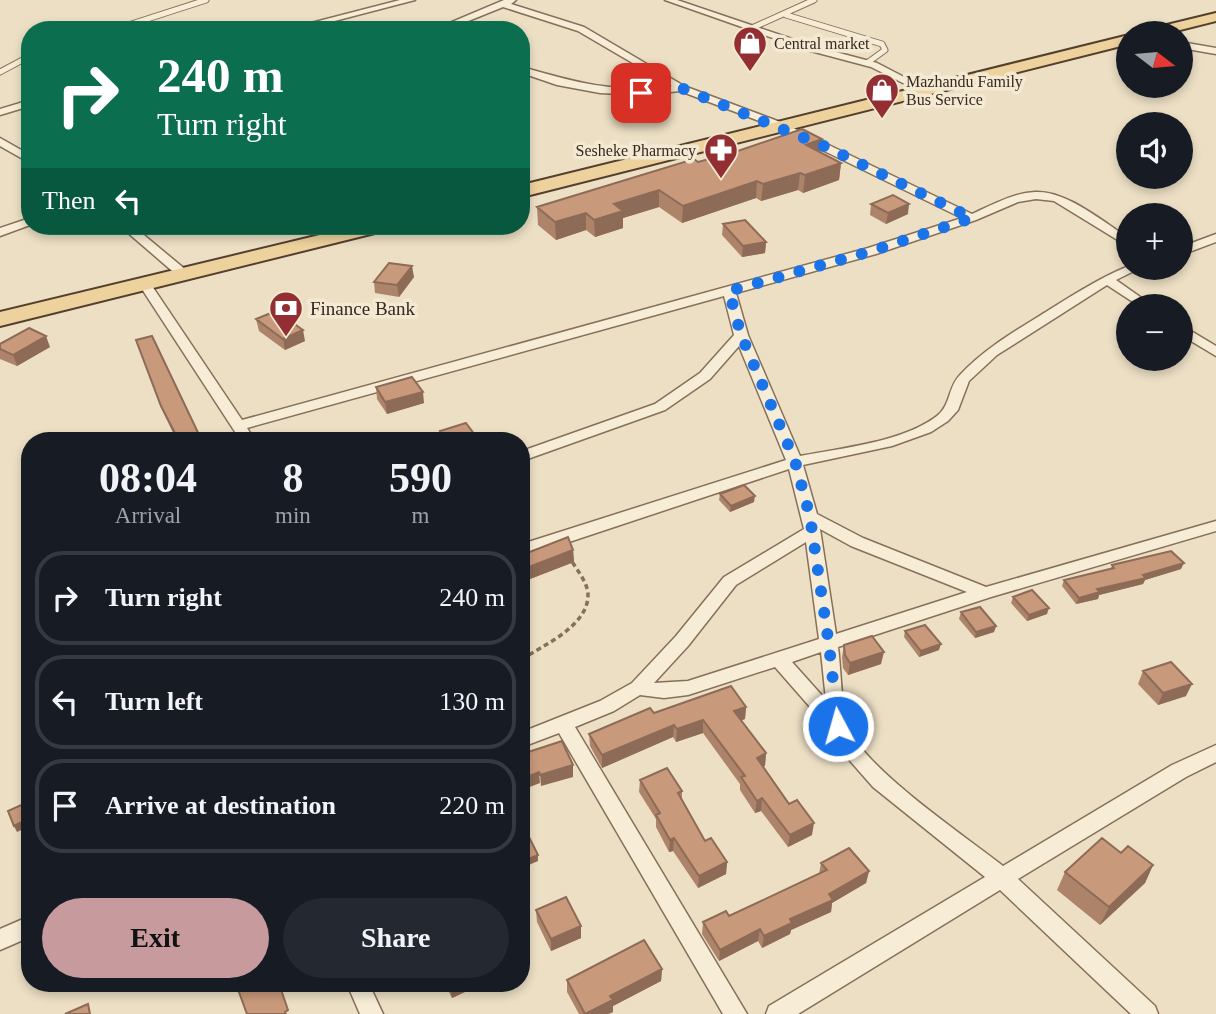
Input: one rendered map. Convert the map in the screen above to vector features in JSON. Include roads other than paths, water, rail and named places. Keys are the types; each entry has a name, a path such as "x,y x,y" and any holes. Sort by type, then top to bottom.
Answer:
{"main road":[{"path":"1194,22 1216,17"},
{"path":"530,189 1116,42"},
{"path":"0,319 342,235"}],"street":[{"path":"325,21 411,0"},
{"path":"669,0 820,51 867,63 924,90"},
{"path":"459,21 508,2 582,29 681,88 779,125 972,218"},
{"path":"1194,47 1216,51"},
{"path":"530,72 571,85 617,92 641,93 681,88"},
{"path":"0,112 21,106"},
{"path":"0,141 21,154"},
{"path":"238,426 872,251 972,218 1026,195 1047,195 1058,199 1116,235"},
{"path":"0,232 21,224"},
{"path":"137,235 182,273"},
{"path":"1193,247 1216,238"},
{"path":"530,547 795,461 887,443 926,429 943,418 953,407 963,379 992,352 1116,275"},
{"path":"1107,279 1129,294"},
{"path":"144,284 242,432"},
{"path":"729,291 741,335 795,461 811,524 838,726"},
{"path":"530,453 660,407 705,376 741,335"},
{"path":"1193,337 1216,352"},
{"path":"811,524 985,593"},
{"path":"530,737 607,706 638,688 682,641 730,581 811,524"},
{"path":"638,688 664,691 688,688 985,593 1216,526"},
{"path":"779,659 838,726 858,760 880,781 1001,877 1147,1014"},
{"path":"563,723 736,1014"},
{"path":"776,1014 1179,771 1216,753"},
{"path":"0,940 21,930"},
{"path":"362,992 372,1014"}],"lane":[{"path":"141,21 206,0"},
{"path":"752,29 814,0"},
{"path":"786,15 882,44 885,50 867,63"},
{"path":"0,72 21,61"}],"place":[{"name":"Central market","path":"750,73"},
{"name":"Mazhandu Family Bus Service","path":"882,120"},
{"name":"Sesheke Pharmacy","path":"721,180"},
{"name":"Finance Bank","path":"286,338"}]}
